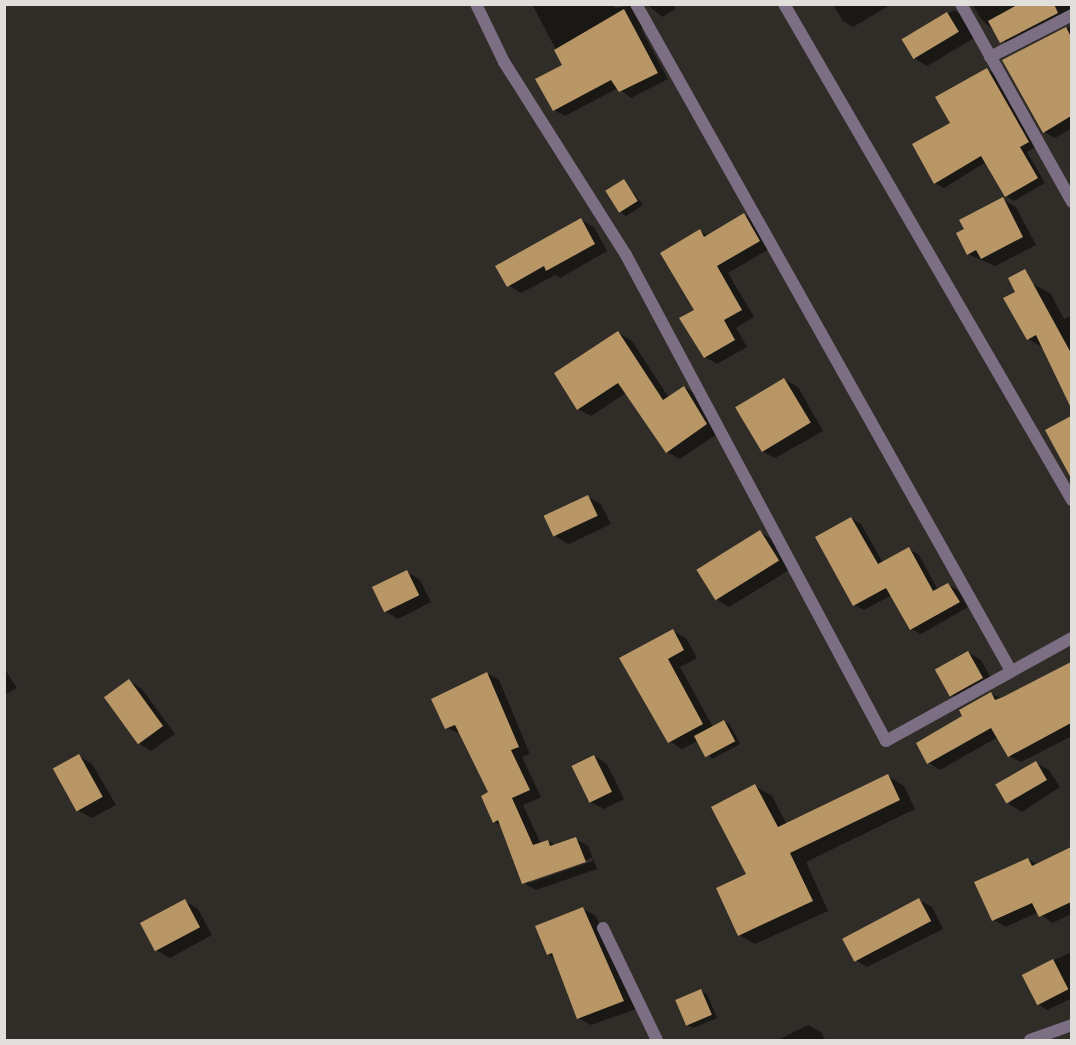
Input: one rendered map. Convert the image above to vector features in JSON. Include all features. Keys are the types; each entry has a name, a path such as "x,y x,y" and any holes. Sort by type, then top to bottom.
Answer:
{"street":[{"path":"476,4 504,62 626,255 886,741 1071,638"},
{"path":"636,4 1011,670"},
{"path":"784,4 1071,500"},
{"path":"961,4 1071,202"},
{"path":"990,57 1071,15"},
{"path":"603,928 657,1041"},
{"path":"1030,1041 1071,1024"}],"building":[{"path":"1019,4 1054,4 1058,13 1000,43 988,21"},
{"path":"624,9 658,73 619,92 611,80 553,111 535,79 562,65 554,50"},
{"path":"947,12 959,32 913,59 902,39"},
{"path":"1066,27 1071,37 1071,116 1043,133 1002,60"},
{"path":"987,68 1029,142 1020,147 1038,178 1005,197 981,156 934,184 912,144 950,123 935,97"},
{"path":"624,179 638,201 619,213 605,191"},
{"path":"1003,197 1023,237 981,259 976,250 967,255 956,233 964,229 959,220"},
{"path":"744,213 760,241 717,266 742,310 724,320 735,340 704,358 679,318 694,310 660,253 700,229 704,237"},
{"path":"581,218 595,244 546,271 544,266 507,287 495,266"},
{"path":"1025,269 1071,353 1071,408 1036,335 1027,340 1003,298 1015,292 1008,278"},
{"path":"618,331 663,400 684,386 707,424 666,453 618,383 577,410 554,373"},
{"path":"784,378 811,423 762,452 735,407"},
{"path":"1071,416 1071,478 1045,430"},
{"path":"588,495 598,516 553,537 544,516"},
{"path":"851,517 878,564 909,547 933,591 948,583 960,602 910,630 886,588 853,606 815,537"},
{"path":"760,530 779,561 715,600 696,570"},
{"path":"407,570 419,595 384,612 372,587"},
{"path":"673,629 684,650 668,659 703,724 668,743 619,658"},
{"path":"968,651 983,678 950,697 935,669"},
{"path":"1071,662 1071,723 1008,757 991,728 927,764 916,743 962,716 959,710 991,692 995,700 1003,697"},
{"path":"487,672 519,747 511,750 530,790 512,798 533,845 548,840 550,846 576,837 586,862 522,884 498,820 493,823 481,796 488,792 455,725 445,729 431,699"},
{"path":"129,679 163,726 138,744 104,697"},
{"path":"724,720 735,741 705,757 694,736"},
{"path":"79,754 103,797 77,811 53,769"},
{"path":"594,755 612,792 590,803 572,766"},
{"path":"1036,761 1047,780 1006,804 995,784"},
{"path":"888,774 900,800 790,853 813,901 738,936 716,888 746,874 711,807 755,784 778,827"},
{"path":"1071,847 1071,902 1039,917 1032,903 992,921 974,882 1028,858 1032,866"},
{"path":"919,898 931,921 854,962 842,939"},
{"path":"185,899 200,927 155,951 140,923"},
{"path":"583,907 624,1001 577,1019 552,953 547,955 535,926"},
{"path":"1053,959 1068,989 1037,1005 1022,975"},
{"path":"701,989 712,1015 686,1026 675,1000"}]}
